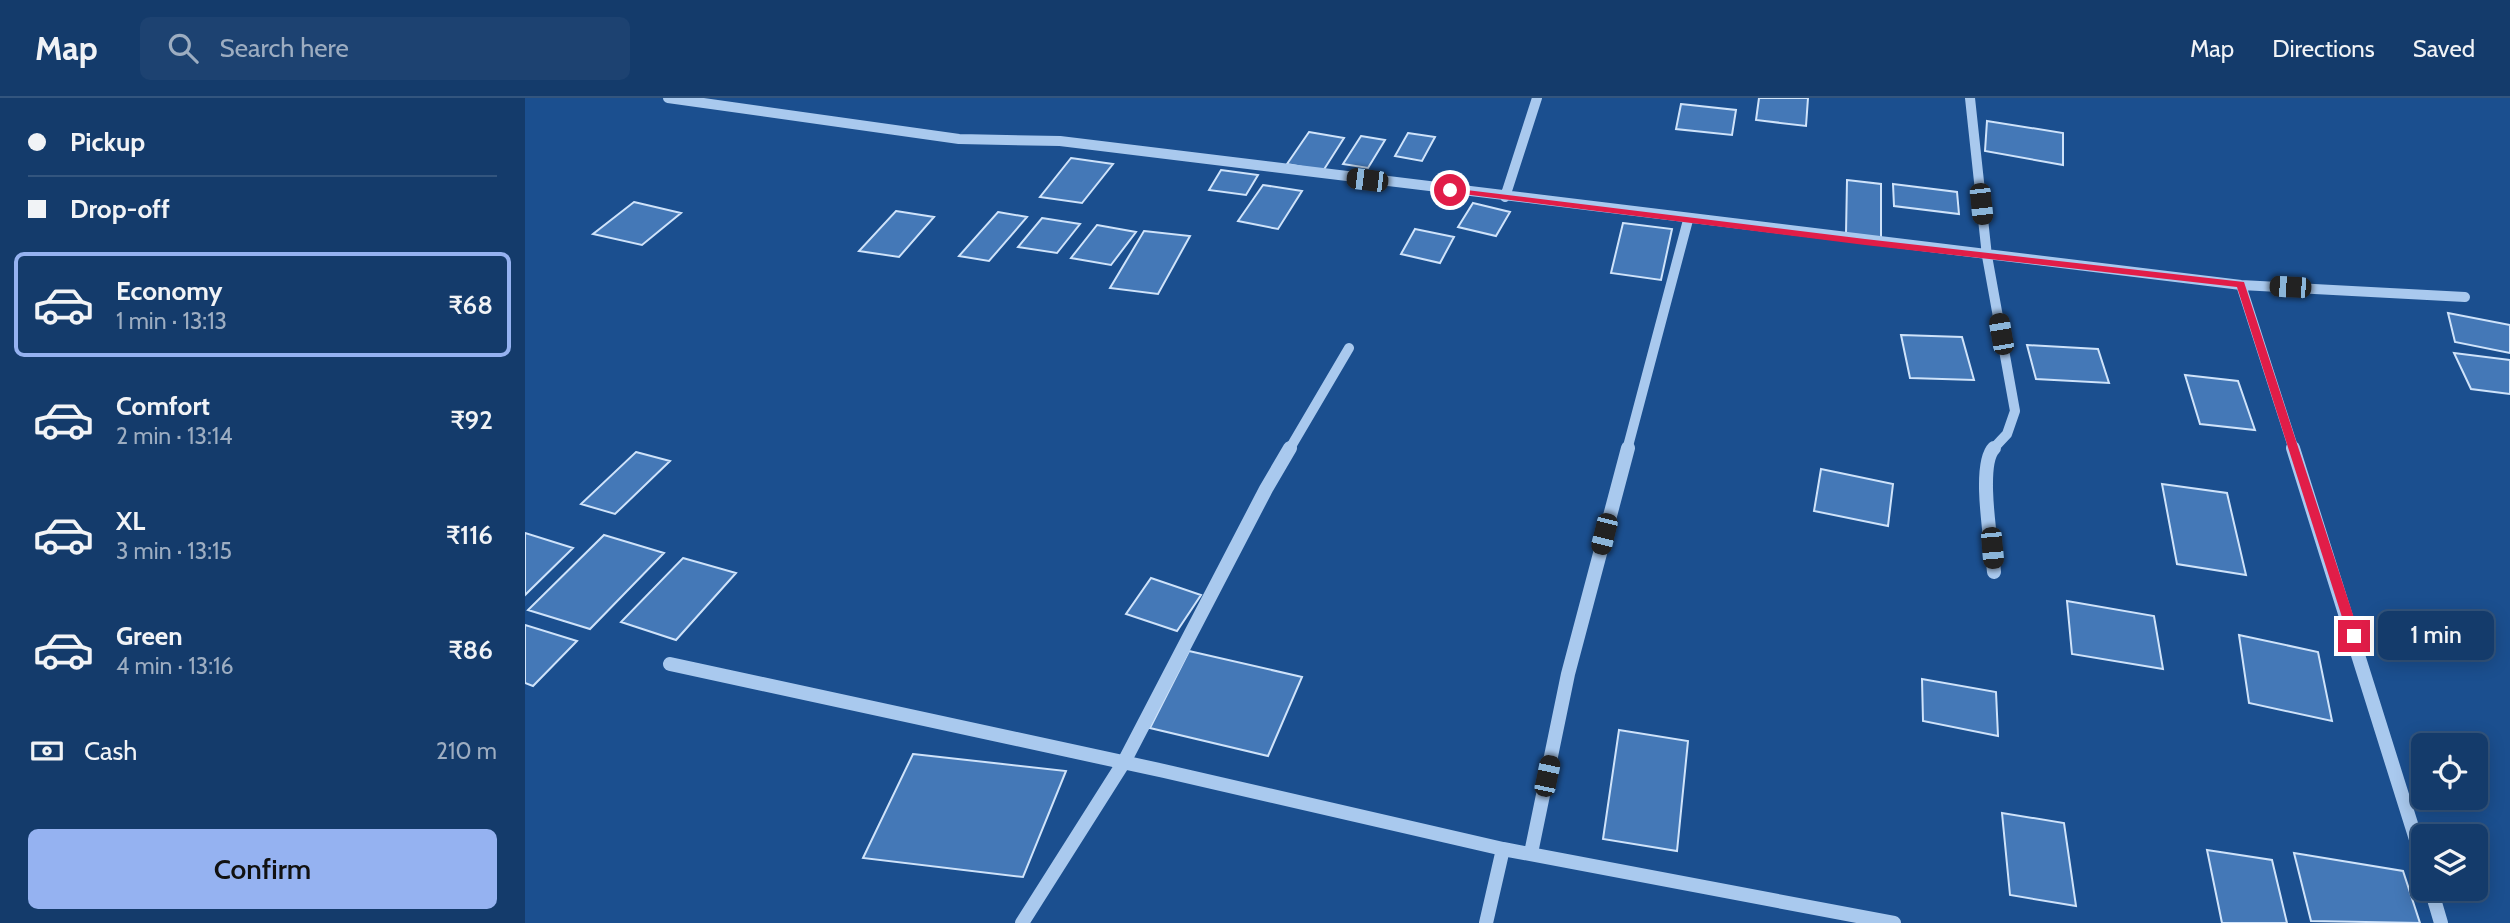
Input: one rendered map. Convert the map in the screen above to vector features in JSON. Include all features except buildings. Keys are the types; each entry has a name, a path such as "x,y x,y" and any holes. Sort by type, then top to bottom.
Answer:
{"street":[{"path":"668,98 959,139 1060,141 1688,220 2241,285 2465,297"},
{"path":"1505,197 1537,98"},
{"path":"1970,98 1987,256 2015,411 2007,434 1988,454 1986,475 1994,572"},
{"path":"1531,853 1569,674 1688,220"},
{"path":"2241,285 2412,824"},
{"path":"1021,923 1124,762 1266,489 1349,348"},
{"path":"670,664 1124,762 1503,849 1894,923"},
{"path":"1486,923 1503,849"},
{"path":"2435,901 2441,923"}],"route":[{"path":"1450,190 1865,242 2241,285 2354,636"}]}
